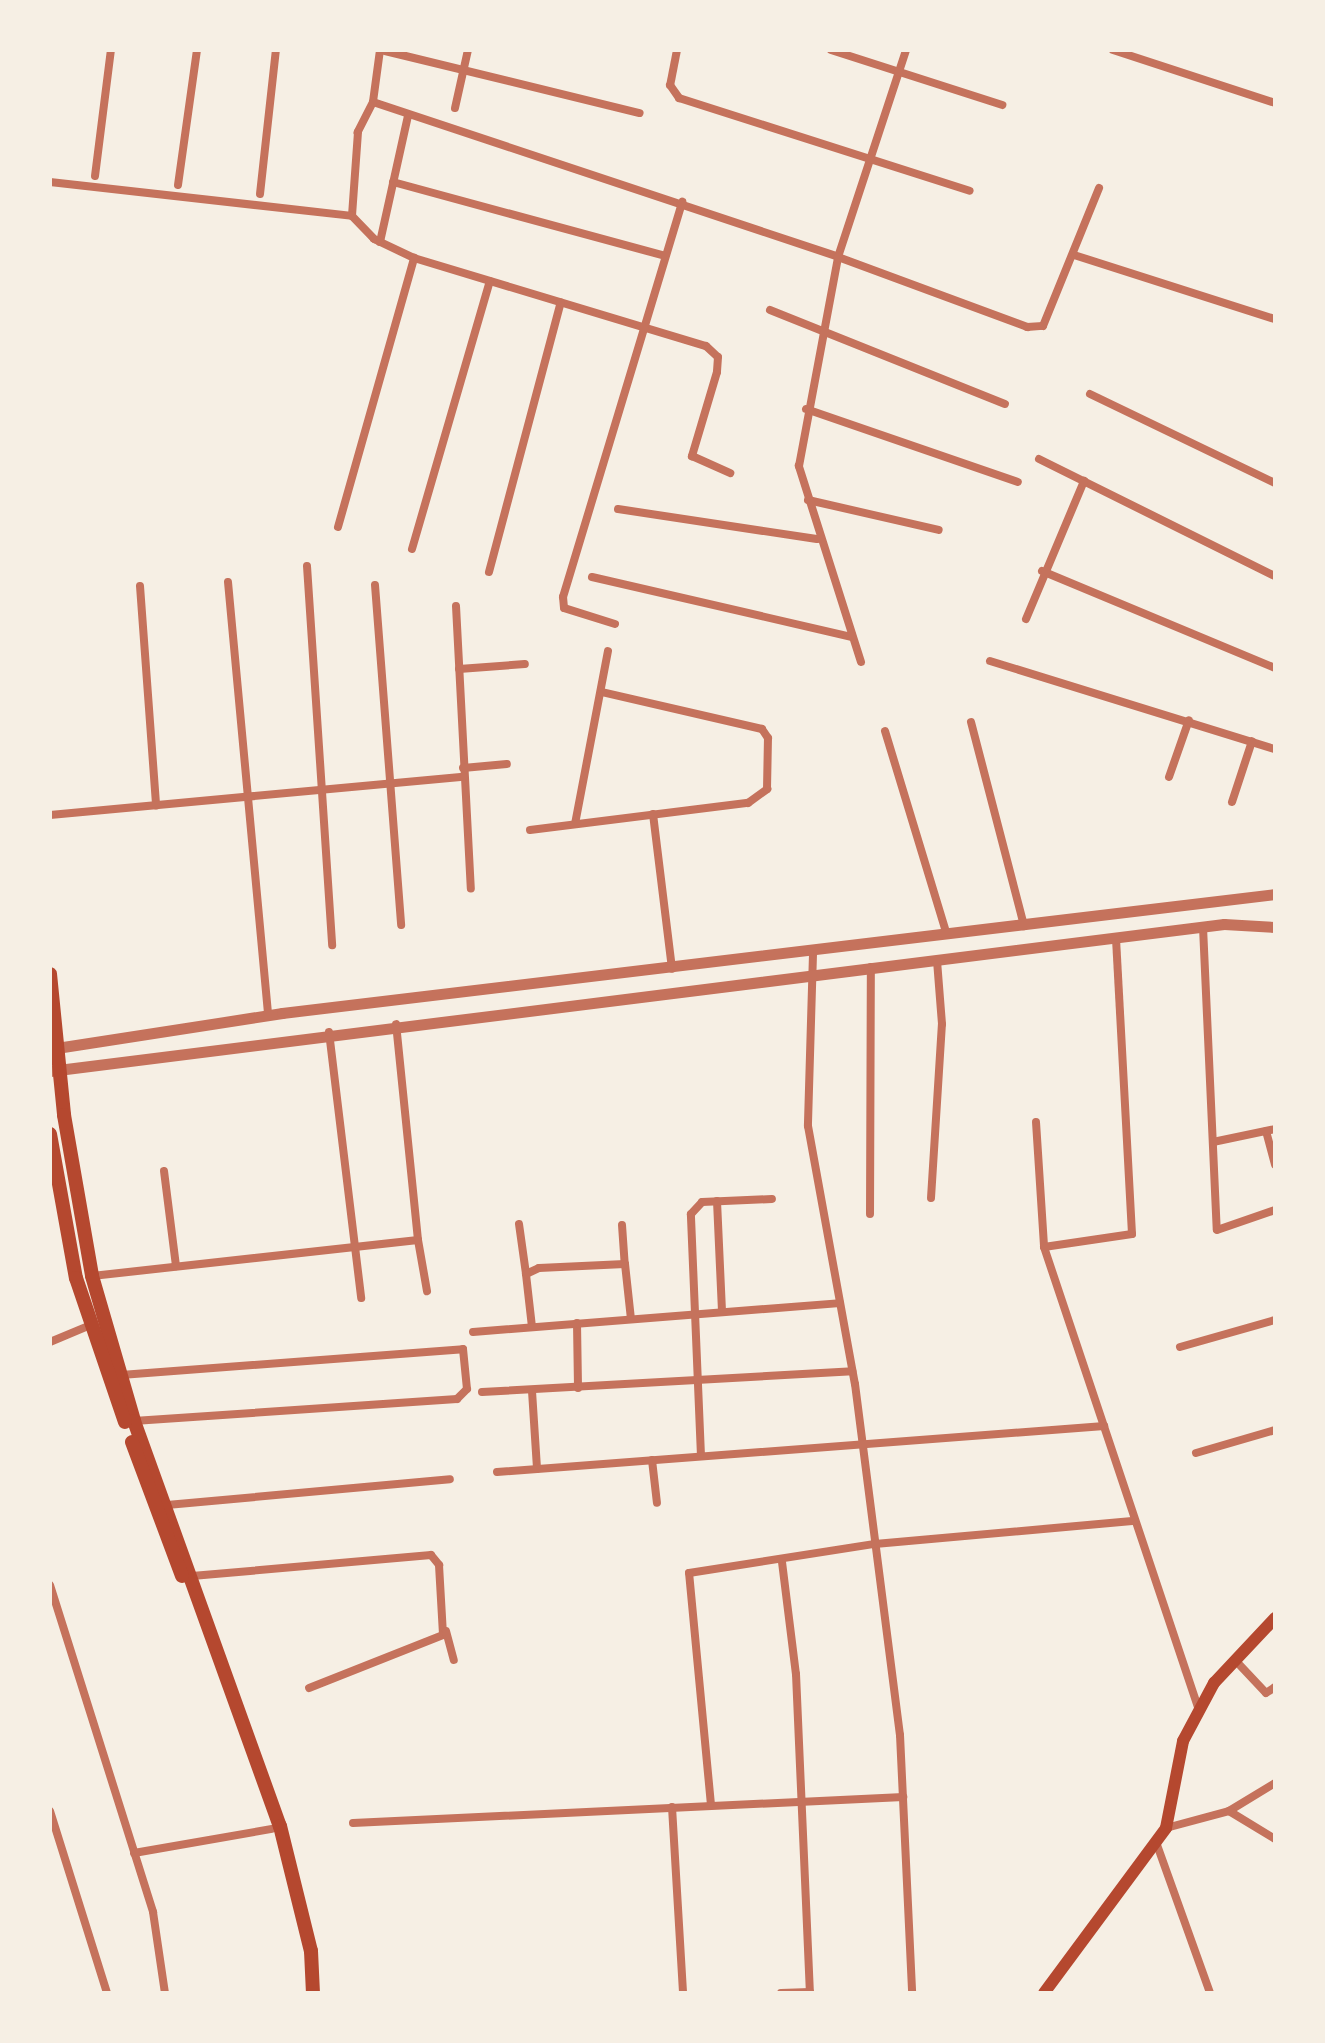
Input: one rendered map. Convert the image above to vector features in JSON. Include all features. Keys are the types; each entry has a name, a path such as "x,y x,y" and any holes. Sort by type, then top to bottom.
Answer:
{"main road":[{"path":"50,974 54,1070 98,1322 272,1829 305,1993"},
{"path":"50,1134 76,1278 121,1375 134,1421 167,1505 280,1826 311,1951 313,1993"},
{"path":"1044,1993 1166,1828 1183,1741 1199,1711 1235,1660 1275,1618"}],"street":[{"path":"95,176 111,50"},
{"path":"178,185 197,50"},
{"path":"260,194 276,50"},
{"path":"352,216 358,132 373,102 382,50 465,67 640,113"},
{"path":"455,108 468,50"},
{"path":"677,50 670,85 679,98 970,191"},
{"path":"831,50 1002,105"},
{"path":"861,662 817,539 799,466 806,409 838,257 906,50"},
{"path":"1113,50 1275,103"},
{"path":"373,102 408,116 682,202 1027,327 1043,326 1054,311 1099,188"},
{"path":"380,242 408,116"},
{"path":"50,182 352,216 380,242 414,258 706,346 718,357 692,456 730,473"},
{"path":"393,182 665,256"},
{"path":"615,624 564,608 563,597 682,202"},
{"path":"1074,255 1275,319"},
{"path":"338,527 414,258"},
{"path":"412,549 490,281"},
{"path":"489,572 561,302"},
{"path":"770,310 1005,404"},
{"path":"1090,394 1275,483"},
{"path":"806,409 1018,482"},
{"path":"1039,459 1275,576"},
{"path":"1026,619 1042,571 1084,481"},
{"path":"808,500 939,530"},
{"path":"618,509 817,539"},
{"path":"307,566 332,945"},
{"path":"1042,571 1275,668"},
{"path":"592,577 852,637"},
{"path":"228,582 268,1016"},
{"path":"375,585 401,925"},
{"path":"140,586 156,805"},
{"path":"456,606 471,889"},
{"path":"575,824 608,651"},
{"path":"990,661 1275,749"},
{"path":"459,669 525,664"},
{"path":"530,830 760,799 768,738 746,724 602,692"},
{"path":"1169,777 1189,720"},
{"path":"971,722 1024,926"},
{"path":"885,731 947,935"},
{"path":"1232,802 1252,741"},
{"path":"50,815 389,783 507,764"},
{"path":"653,814 672,970"},
{"path":"54,1049 268,1016 813,954 1275,894"},
{"path":"54,1070 329,1031 816,977 871,967 1203,927 1275,927"},
{"path":"1203,927 1217,1230 1275,1210"},
{"path":"1044,1247 1132,1234 1116,938"},
{"path":"813,954 816,977 808,1126 852,1371 875,1544 903,1797 912,1993"},
{"path":"931,1198 942,1024 937,961"},
{"path":"870,1214 871,967"},
{"path":"396,1024 418,1240 427,1291"},
{"path":"329,1031 361,1298"},
{"path":"1036,1122 1044,1247 1199,1711"},
{"path":"1213,1142 1270,1130 1275,1165"},
{"path":"164,1171 176,1266"},
{"path":"701,1456 691,1214 702,1202 772,1199"},
{"path":"717,1201 722,1311"},
{"path":"519,1224 532,1327"},
{"path":"622,1225 631,1319"},
{"path":"92,1276 418,1240"},
{"path":"526,1274 625,1264"},
{"path":"473,1332 840,1303"},
{"path":"1180,1347 1275,1320"},
{"path":"50,1342 98,1322"},
{"path":"577,1323 578,1388"},
{"path":"50,1332 65,1335"},
{"path":"121,1375 463,1349 467,1389 457,1399 134,1421"},
{"path":"482,1392 852,1371"},
{"path":"532,1391 537,1469"},
{"path":"497,1472 1104,1426"},
{"path":"1196,1453 1275,1430"},
{"path":"652,1460 657,1503"},
{"path":"167,1505 450,1479"},
{"path":"711,1805 689,1573 782,1562 875,1544 1135,1521"},
{"path":"192,1576 424,1552 439,1565 446,1631 454,1660"},
{"path":"781,1993 810,1992 801,1801 782,1562"},
{"path":"50,1585 134,1853 165,1993"},
{"path":"309,1688 446,1631"},
{"path":"1235,1660 1266,1693 1275,1687"},
{"path":"1166,1828 1229,1811 1275,1783"},
{"path":"353,1823 903,1797"},
{"path":"672,1807 683,1993"},
{"path":"50,1811 107,1993"},
{"path":"1229,1811 1275,1839"},
{"path":"134,1853 272,1829"},
{"path":"1156,1842 1210,1993"}]}
